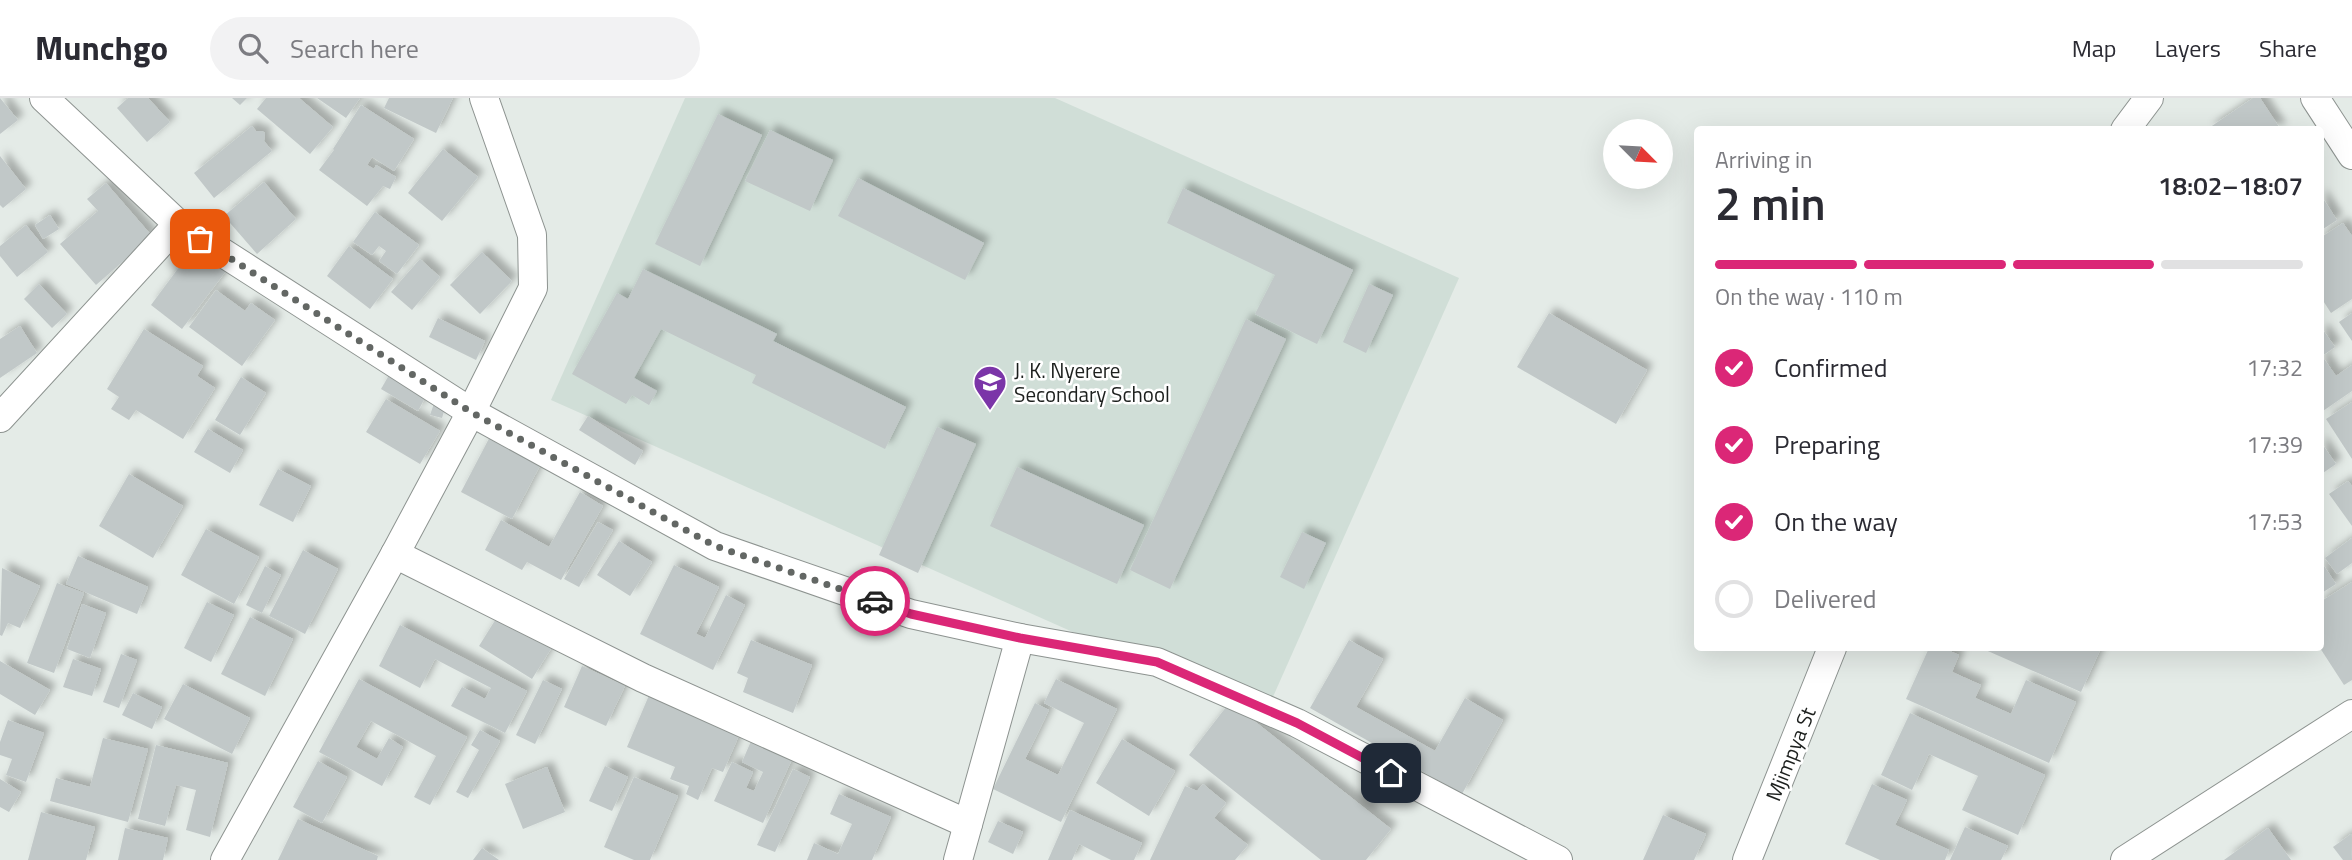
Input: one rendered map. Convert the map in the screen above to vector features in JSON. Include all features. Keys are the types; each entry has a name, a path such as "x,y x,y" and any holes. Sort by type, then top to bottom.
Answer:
{"street":[{"path":"44,98 177,224 471,412 715,546 911,614 1020,638 1157,662 1297,723 1558,860"},
{"path":"225,860 395,554 533,288 532,235 484,98"},
{"path":"2128,126 2149,98"},
{"path":"2315,98 2352,155"},
{"path":"0,418 177,224"},
{"path":"395,554 643,678 968,824"},
{"path":"958,860 1020,638"},
{"name":"Mjimpya St","path":"1747,860 1831,651"},
{"path":"2125,860 2352,714"}],"shaded area":[{"name":"J. K. Nyerere Secondary School","path":"685,98 1055,98 1459,278 1264,717 551,400"}],"building":[{"path":"0,98 18,120 0,134"},
{"path":"128,98 148,98 170,122 147,142 117,108"},
{"path":"232,98 247,98 240,105"},
{"path":"266,98 299,98 333,127 310,154 257,109"},
{"path":"317,98 360,98 346,118"},
{"path":"389,98 453,98 436,133 384,108"},
{"path":"2253,98 2260,98 2278,126 2212,126"},
{"path":"361,105 414,139 394,171 372,157 367,165 374,169 376,165 396,177 390,189 383,186 367,206 319,170"},
{"path":"718,114 762,135 700,266 655,244"},
{"path":"252,126 256,131 265,133 264,141 272,151 214,198 194,173"},
{"path":"770,130 833,160 810,211 745,181"},
{"path":"443,149 478,177 442,221 408,193"},
{"path":"0,156 26,189 3,208 0,205"},
{"path":"858,178 984,243 965,280 838,216"},
{"path":"264,182 296,219 257,254 224,216"},
{"path":"106,183 152,236 96,285 60,244 98,211 87,199"},
{"path":"1183,188 1353,270 1317,344 1255,314 1275,275 1167,223"},
{"path":"2324,200 2337,220 2324,228"},
{"path":"375,212 419,245 397,274 379,261 386,251 379,246 372,255 353,242"},
{"path":"50,215 59,229 43,239 35,225"},
{"path":"2343,223 2352,236 2352,299 2331,313 2324,302 2324,235"},
{"path":"26,225 48,252 17,277 0,256 0,246"},
{"path":"349,246 393,279 370,309 327,276"},
{"path":"194,247 226,271 182,329 151,305"},
{"path":"482,252 512,281 480,314 450,285"},
{"path":"420,259 440,277 412,310 391,292"},
{"path":"643,269 777,334 773,341 906,407 885,449 752,383 756,375 661,329 634,378 657,391 649,405 632,395 626,404 572,374 617,293 628,299"},
{"path":"39,284 67,314 52,328 24,299"},
{"path":"1369,284 1393,295 1366,353 1343,342"},
{"path":"216,290 245,311 251,303 275,320 242,366 189,327"},
{"path":"1549,313 1647,370 1616,424 1517,367"},
{"path":"2352,313 2352,341 2339,322"},
{"path":"438,318 485,341 476,360 429,337"},
{"path":"1246,319 1286,339 1170,589 1130,570"},
{"path":"20,326 37,353 0,378 0,339"},
{"path":"144,329 203,366 197,376 215,388 183,439 136,410 129,420 111,409 119,397 107,389"},
{"path":"2324,331 2335,347 2324,355"},
{"path":"2324,359 2336,376 2352,365 2352,391 2324,410"},
{"path":"392,370 428,392 418,411 381,389"},
{"path":"241,377 266,393 240,435 215,420"},
{"path":"437,395 448,398 442,418 430,415"},
{"path":"386,399 440,431 420,464 366,432"},
{"path":"2352,402 2352,459 2326,419"},
{"path":"588,416 643,451 635,465 579,430"},
{"path":"937,427 976,444 918,573 879,555"},
{"path":"208,429 243,450 230,473 194,452"},
{"path":"494,429 545,456 512,519 461,492"},
{"path":"2324,447 2336,464 2324,472"},
{"path":"1017,467 1144,525 1117,584 990,526"},
{"path":"278,469 311,486 293,522 259,505"},
{"path":"129,474 183,506 153,558 99,526"},
{"path":"2348,481 2352,486 2352,526 2329,494"},
{"path":"580,492 603,506 561,580 527,562 522,570 485,550 501,520 549,547"},
{"path":"598,522 613,530 579,587 564,579"},
{"path":"206,529 259,557 234,604 181,575"},
{"path":"1302,532 1326,543 1304,589 1280,577"},
{"path":"2352,538 2352,563 2337,574 2325,558"},
{"path":"619,541 652,562 630,596 597,575"},
{"path":"303,550 338,569 305,634 269,616"},
{"path":"78,556 148,587 137,614 66,584"},
{"path":"674,565 719,587 696,634 705,638 726,595 745,605 713,670 640,634"},
{"path":"265,566 281,575 262,613 246,605"},
{"path":"2324,566 2336,584 2324,592"},
{"path":"2,568 40,586 20,628 8,623 2,636 0,635"},
{"path":"2352,582 2352,680 2344,685 2322,651 2324,600"},
{"path":"57,583 84,593 54,673 27,663"},
{"path":"207,602 234,615 211,662 184,648"},
{"path":"82,604 106,613 90,658 67,649"},
{"path":"499,614 552,647 532,679 479,646"},
{"path":"250,617 293,639 265,696 221,674"},
{"path":"400,625 527,691 505,733 451,706 462,687 485,699 491,688 435,659 420,688 379,666"},
{"path":"751,640 812,665 793,713 743,692 748,678 737,673"},
{"path":"1349,640 1383,659 1356,707 1435,751 1465,698 1503,720 1462,794 1310,708"},
{"path":"1928,651 1950,651 1959,655 1952,672 1981,685 1975,698 2011,714 2026,680 2076,702 2049,763 1906,699"},
{"path":"1988,651 2100,651 2081,692"},
{"path":"121,654 137,660 119,708 103,702"},
{"path":"73,659 101,669 92,696 63,687"},
{"path":"0,661 50,690 35,715 0,694"},
{"path":"582,666 625,686 606,726 564,707"},
{"path":"359,679 467,737 430,805 414,797 436,756 371,721 356,747 377,759 389,738 403,747 382,786 319,752"},
{"path":"1056,679 1117,709 1061,822 993,789 1035,703 1049,710 1025,759 1058,775 1084,723 1044,703"},
{"path":"543,680 562,689 535,744 516,735"},
{"path":"183,684 250,718 232,754 164,719"},
{"path":"133,693 162,707 152,729 122,715"},
{"path":"650,693 741,731 723,772 712,768 698,800 686,794 689,786 670,779 675,767 627,747"},
{"path":"1230,702 1391,829 1366,860 1321,860 1189,755"},
{"path":"1910,713 2045,775 2018,835 1962,810 1978,776 1929,754 1912,790 1881,775"},
{"path":"8,720 44,733 26,782 6,775 12,759 0,755 0,742"},
{"path":"480,730 500,741 468,798 456,792 479,750 471,745"},
{"path":"103,738 148,749 128,822 50,801 56,778 90,787"},
{"path":"752,739 793,757 763,823 714,801 732,762 753,772 746,788 754,791 763,772 742,762"},
{"path":"1122,739 1175,771 1149,816 1096,783"},
{"path":"156,745 228,763 210,837 186,830 196,790 176,785 165,826 138,819"},
{"path":"318,761 347,777 322,823 293,807"},
{"path":"605,766 628,777 612,811 589,801"},
{"path":"547,767 565,812 523,829 505,784"},
{"path":"793,769 810,777 775,852 757,845"},
{"path":"634,777 678,796 650,860 634,860 604,847"},
{"path":"0,779 21,792 9,812 0,807"},
{"path":"1203,784 1226,803 1214,818 1248,845 1235,860 1150,860 1185,786 1197,791"},
{"path":"1872,784 1907,800 1895,825 1949,850 1945,860 1880,860 1845,844"},
{"path":"839,794 891,817 872,860 807,860 814,843 838,854 852,824 830,814"},
{"path":"1070,810 1142,843 1134,860 1111,860 1079,844 1072,860 1048,860"},
{"path":"41,812 95,827 86,860 28,860"},
{"path":"1663,815 1706,834 1694,860 1643,860"},
{"path":"298,819 378,856 377,860 278,860"},
{"path":"998,821 1023,832 1013,854 988,842"},
{"path":"1965,827 2008,846 2001,860 1950,860"},
{"path":"125,828 168,838 163,860 118,860"},
{"path":"2268,828 2291,860 2224,860"},
{"path":"2351,834 2352,860 2343,860 2333,847"},
{"path":"482,848 499,860 473,860"}],"way so far":[{"path":"200,239 471,412 715,546 875,601"}],"place":[{"name":"J. K. Nyerere Secondary School","path":"990,412"}],"route":[{"path":"875,601 911,614 1020,638 1157,662 1297,723 1391,773"}]}
